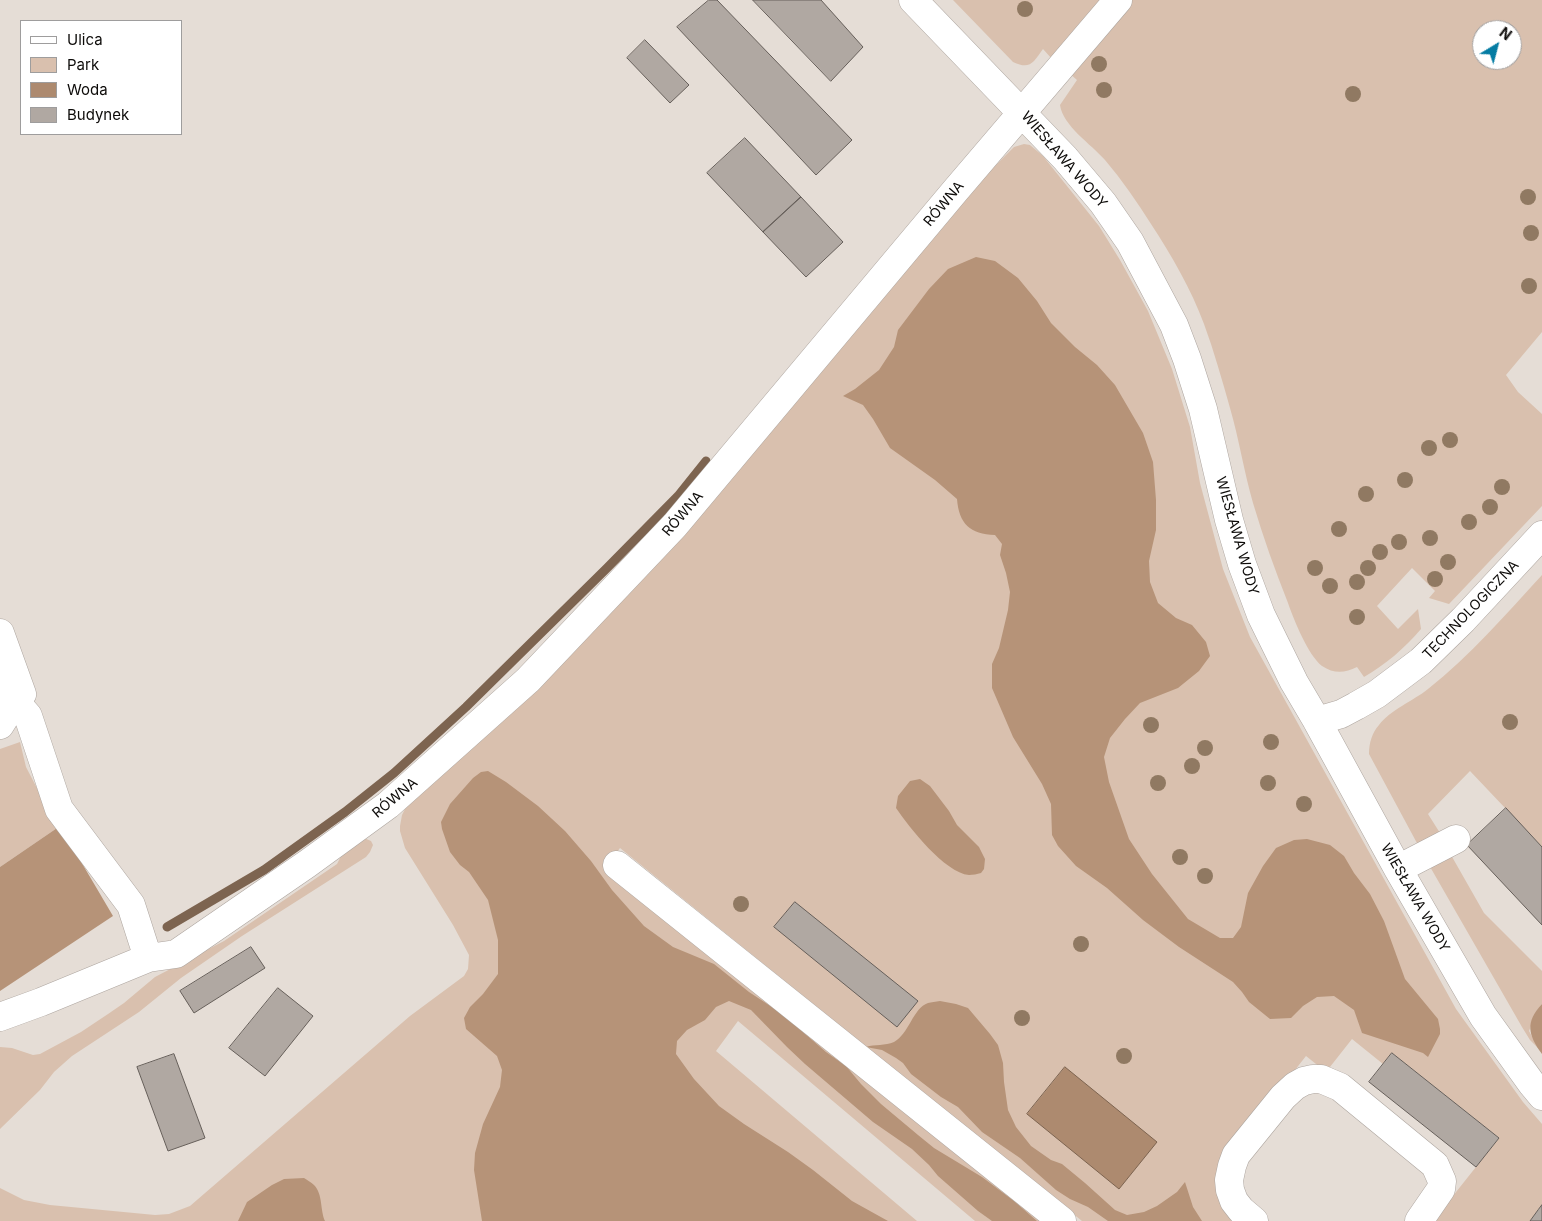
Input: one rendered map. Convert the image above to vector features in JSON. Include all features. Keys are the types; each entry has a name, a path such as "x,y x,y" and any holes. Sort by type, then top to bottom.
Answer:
{"street":[{"name":"WIESŁAWA WODY","path":"913,0 1065,158 1103,203 1130,242 1174,325 1188,359 1203,409 1229,520 1242,564 1261,615 1294,682 1398,870 1483,1016 1542,1096"},
{"name":"RÓWNA","path":"148,958 176,954 307,864 388,805 528,680 675,525 1118,0"},
{"name":"TECHNOLOGICZNA","path":"1317,721 1341,714 1377,694 1421,661 1463,620 1542,535"},
{"path":"0,633 22,694 8,692"},
{"path":"0,725 8,692"},
{"path":"0,1017 42,1002 148,958 131,905 59,809 28,716 8,692"},
{"path":"1398,870 1456,839"},
{"path":"617,865 1062,1221"},
{"path":"1254,1221 1234,1202 1230,1190 1228,1180 1236,1155 1289,1091 1304,1081 1313,1079 1329,1082 1348,1093 1435,1165 1442,1181 1441,1189 1419,1221"}],"green space":[{"path":"953,0 1102,0 1052,59 1043,49 1031,64 1023,65 1013,62"},
{"path":"1126,0 1542,0 1542,332 1506,375 1518,392 1542,414 1542,506 1449,604 1429,598 1435,591 1412,568 1377,606 1398,629 1418,609 1421,629 1394,656 1364,677 1357,667 1340,672 1322,666 1302,637 1278,578 1257,516 1230,408 1199,311 1174,260 1135,199 1105,160 1078,134 1062,113 1060,105 1077,80 1069,73"},
{"path":"1024,144 1030,145 1043,156 1099,226 1148,311 1172,369 1190,427 1200,483 1223,569 1250,637 1456,1009 1523,1102 1542,1124 1542,1205 1530,1221 1433,1221 1499,1138 1392,1053 1383,1064 1352,1039 1326,1072 1306,1056 1236,1145 1240,1221 1082,1221 620,848 606,867 1051,1221 975,1221 738,1021 716,1051 917,1221 0,1221 0,1188 24,1200 50,1205 155,1215 169,1214 190,1206 410,1016 464,976 468,969 469,955 453,925 405,848 400,826 402,815 407,805 984,173 996,165 1014,147"},
{"path":"1542,575 1542,847 1470,771 1428,814 1440,833 1418,845 1369,754 1373,735 1379,725 1389,715 1428,689 1458,663"},
{"path":"20,742 26,767 60,826 0,867 0,749"},
{"path":"364,838 371,841 373,845 366,857 242,936 181,978 139,1012 72,1056 54,1072 40,1090 0,1129 0,1047 12,1048 33,1055 40,1054 81,1032 124,1003 155,977 224,941 337,864 343,852"},
{"path":"1451,855 1484,913 1542,971 1542,1004 1537,1010 1529,1031 1539,1049 1530,1040 1522,1027 1429,865"}],"shaded area":[{"path":"976,257 995,261 1018,278 1037,301 1051,323 1075,347 1097,365 1115,385 1143,433 1153,462 1156,530 1149,561 1150,582 1158,603 1176,618 1192,625 1206,642 1210,656 1199,671 1178,688 1140,703 1110,738 1104,757 1109,782 1129,839 1152,874 1188,919 1220,938 1233,938 1241,927 1248,893 1263,866 1276,848 1294,840 1307,839 1330,845 1344,856 1370,894 1384,921 1405,979 1438,1019 1440,1034 1428,1057 1423,1053 1362,1033 1354,1010 1334,996 1317,997 1303,1006 1291,1018 1270,1019 1249,1002 1233,982 1179,947 1143,920 1107,888 1076,866 1058,846 1052,835 1051,804 1042,784 1013,737 992,688 992,664 999,648 1008,610 1010,592 1000,555 1002,544 995,535 979,532 967,526 960,515 957,499 935,480 890,448 863,405 843,396 879,370 894,347 898,330 929,289 948,269"},
{"path":"488,771 538,806 565,831 591,861 612,890 644,926 673,947 714,964 749,992 781,1013 826,1052 846,1066 881,1104 934,1148 982,1177 1037,1221 992,1221 978,1211 938,1176 912,1149 873,1122 805,1064 751,1010 729,1001 716,1007 705,1020 687,1030 677,1041 676,1054 694,1079 719,1106 788,1152 852,1201 888,1221 482,1221 474,1170 475,1153 483,1124 500,1087 502,1070 497,1056 466,1029 464,1018 470,1007 483,994 498,974 498,940 488,900 469,872 460,865 450,852 441,822 450,804 473,778 481,772"},
{"path":"920,779 930,786 957,825 979,847 985,859 984,869 981,873 969,875 949,866 928,848 896,808 898,796 910,781"},
{"path":"60,826 113,916 0,991 0,867"},
{"path":"940,1001 968,1008 998,1045 1003,1063 1008,1110 1016,1127 1031,1146 1051,1160 1062,1164 1115,1210 1127,1215 1144,1212 1157,1206 1177,1192 1185,1182 1193,1207 1202,1221 1108,1221 1088,1207 1056,1190 1020,1158 982,1132 958,1107 941,1097 911,1074 903,1063 882,1050 866,1047 894,1042 904,1033 918,1010 928,1003"},
{"path":"1542,1004 1542,1054 1531,1035 1530,1029 1533,1017"},
{"path":"304,1178 317,1189 325,1221 238,1221 247,1202 272,1185 284,1179"}],"water":[{"path":"1065,1067 1157,1142 1119,1189 1027,1114"}],"building":[{"path":"709,0 717,0 852,140 816,175 677,27"},
{"path":"753,0 821,0 863,47 831,81"},
{"path":"645,40 689,85 670,103 627,58"},
{"path":"745,138 801,197 763,232 707,173"},
{"path":"801,197 843,242 806,277 763,232"},
{"path":"1506,808 1542,847 1542,925 1467,845"},
{"path":"795,902 918,1001 897,1027 774,927"},
{"path":"251,947 265,968 194,1013 180,991"},
{"path":"278,988 313,1016 265,1076 229,1048"},
{"path":"1392,1053 1499,1138 1476,1167 1369,1082"},
{"path":"174,1054 205,1138 168,1151 137,1067"},
{"path":"1542,1205 1542,1221 1530,1221 1538,1210"}],"waterway":[{"path":"167,927 264,870 345,812 394,773 466,707 606,569 678,496 706,461"}]}
